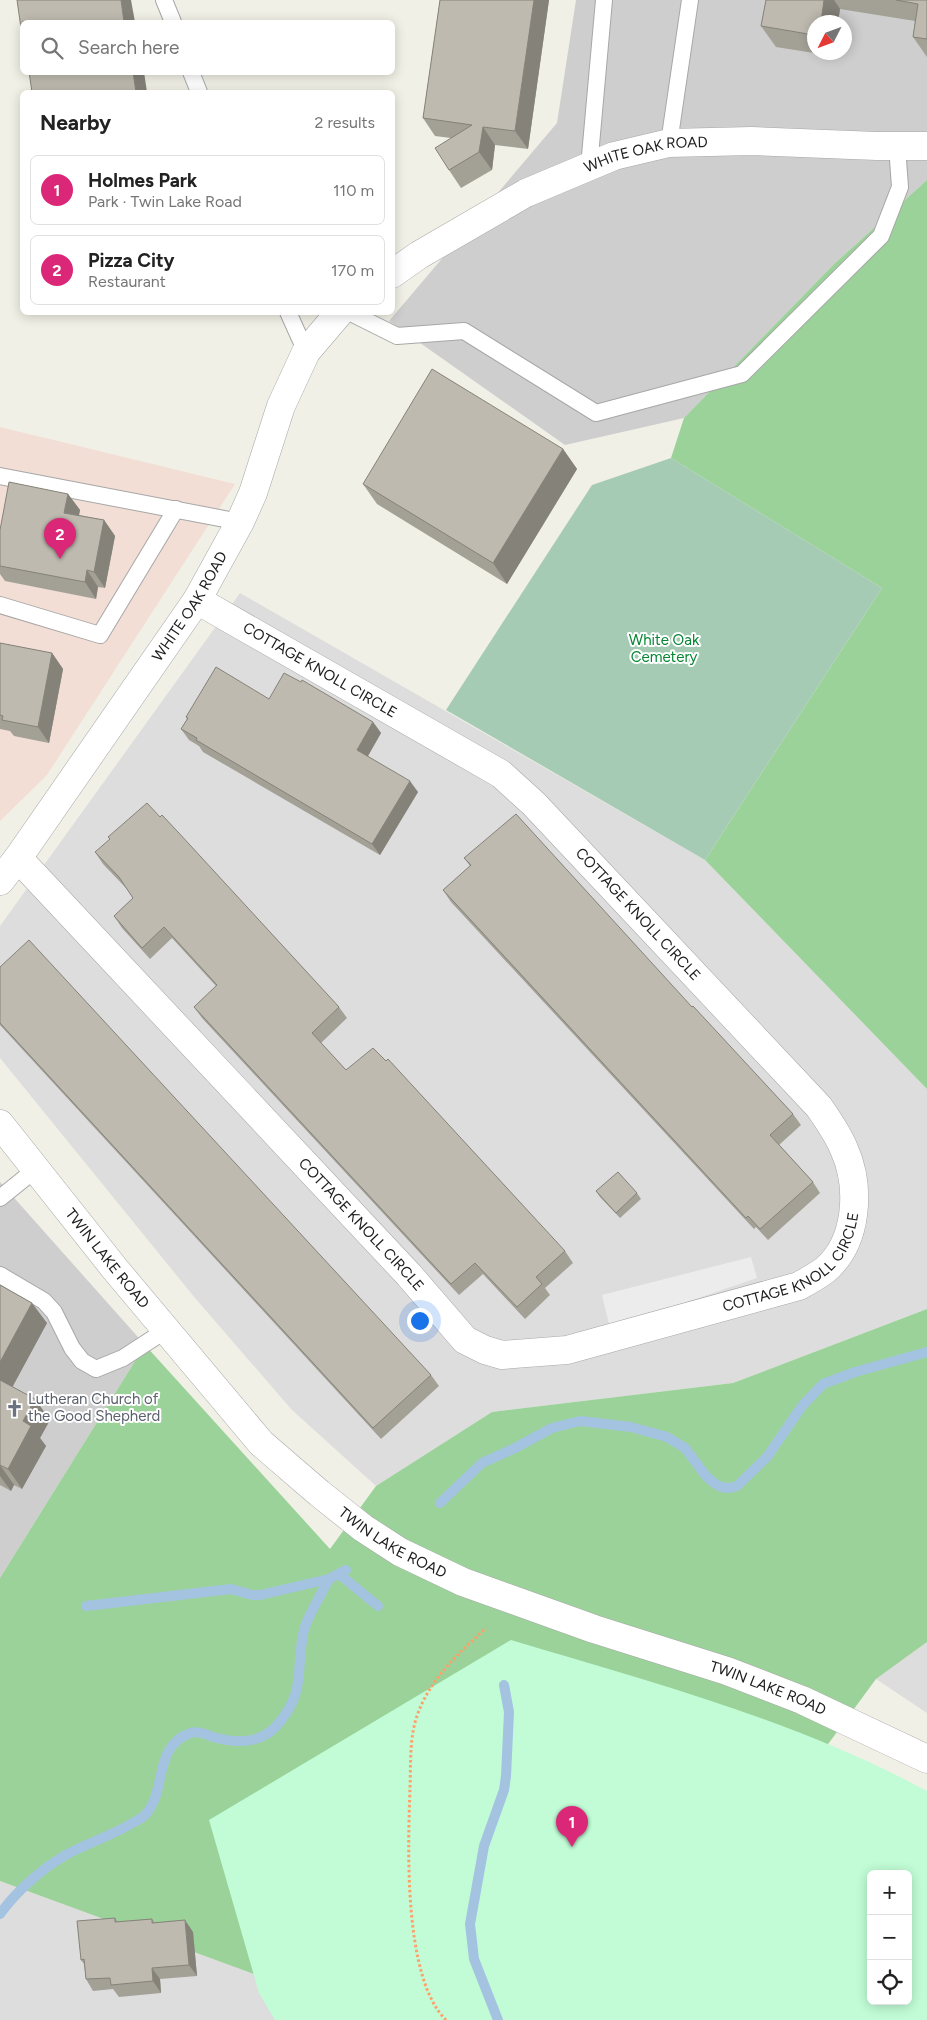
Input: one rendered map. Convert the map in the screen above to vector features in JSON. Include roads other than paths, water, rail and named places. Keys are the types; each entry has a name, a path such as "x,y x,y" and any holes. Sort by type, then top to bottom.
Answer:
{"street":[{"name":"WHITE OAK ROAD","path":"395,272 419,255 526,193 614,156 669,143 752,141 927,146"},
{"name":"WHITE OAK ROAD","path":"0,881 18,858 196,600 240,522 253,493 281,406 306,352 337,315"},
{"name":"COTTAGE KNOLL CIRCLE","path":"18,858 409,1275 465,1340 485,1350 502,1355 567,1350 799,1286 825,1269 836,1257 847,1237 856,1196 845,1151 833,1127 819,1107 534,804 501,774 196,600"},
{"name":"TWIN LAKE ROAD","path":"0,1124 166,1330 261,1443 333,1505 363,1528 400,1552 439,1572 496,1595 594,1629 727,1671 802,1700 927,1759"}],"lane":[{"path":"164,0 172,20"},
{"path":"589,166 604,0"},
{"path":"669,143 690,0"},
{"path":"192,75 198,90"},
{"path":"355,315 397,336 464,331 596,413 742,374 881,236 900,187 897,146"},
{"path":"289,315 306,352"},
{"path":"0,476 240,522"},
{"path":"0,605 100,635 176,509"},
{"path":"0,1198 36,1169"},
{"path":"0,1275 44,1301 54,1312 72,1348 82,1362 96,1369 122,1358 166,1330"}],"waterway":[{"path":"440,1503 482,1463 552,1428 580,1421 631,1427 667,1437 685,1448 706,1476 714,1483 721,1487 730,1488 737,1486 767,1457 802,1406 823,1384 855,1372 927,1352"},
{"path":"86,1606 231,1589 252,1595 260,1595 329,1579 346,1570"},
{"path":"339,1574 378,1606"},
{"path":"0,1914 13,1898 46,1868 72,1852 121,1829 145,1815 156,1795 165,1760 170,1749 177,1741 194,1732 231,1741 257,1739 272,1730 279,1723 288,1711 297,1689 301,1644 306,1624 329,1579"},
{"path":"498,2020 474,1959 470,1924 484,1846 504,1790 506,1776 509,1712 504,1685"}],"place":[{"name":"Pizza City","path":"60,559"},
{"name":"Lutheran Church of the Good Shepherd","path":"14,1408"},
{"name":"Holmes Park","path":"572,1847"}],"park label":[{"name":"White Oak Cemetery","path":"664,648"}]}
